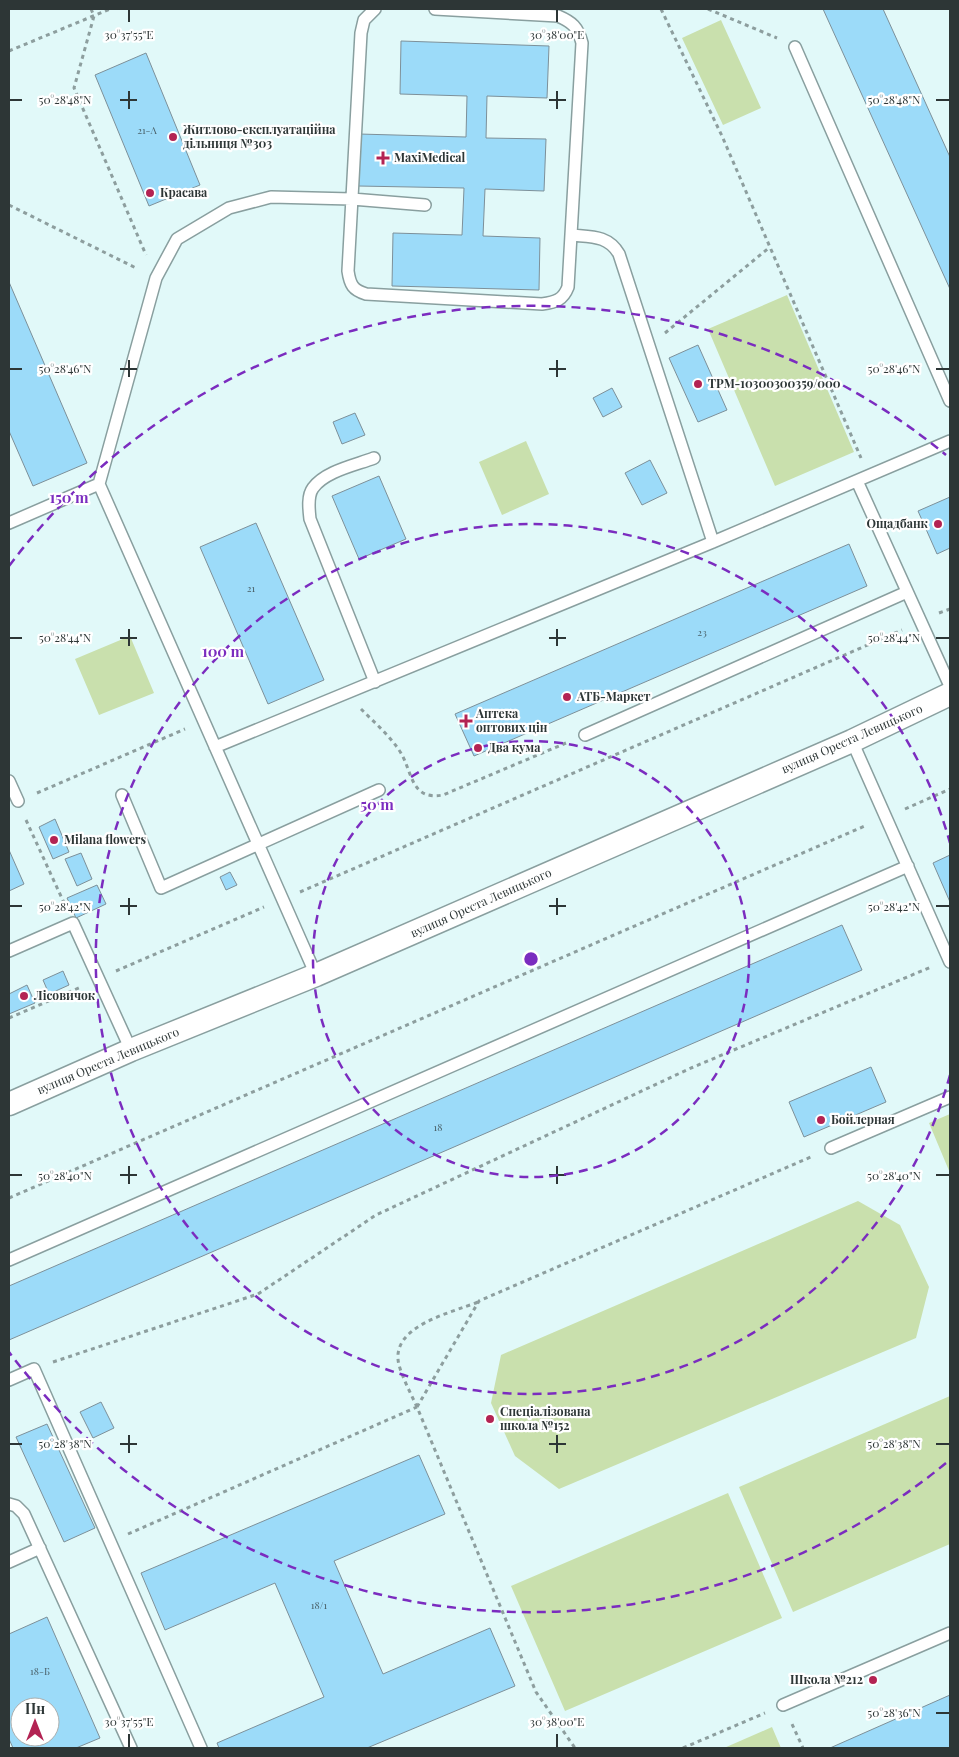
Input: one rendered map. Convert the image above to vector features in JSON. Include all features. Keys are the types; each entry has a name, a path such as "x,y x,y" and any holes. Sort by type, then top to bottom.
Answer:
{"street":[{"name":"вулиця Ореста Левицького","path":"9,1104 131,1050 316,975 852,740 950,694"}],"lane":[{"path":"375,9 364,20 361,33 348,271 350,283 356,290 366,294 542,304 556,302 564,296 568,287 582,43 579,31 571,22 558,16 435,9"},
{"path":"796,47 950,401"},
{"path":"316,975 99,484 156,278 177,239 229,208 271,197 352,199 425,205"},
{"path":"571,235 596,237 614,244 619,254 713,542"},
{"path":"215,747 713,542 950,441"},
{"path":"374,458 328,476 313,488 309,503 310,519 375,682"},
{"path":"857,481 950,686"},
{"path":"10,519 99,484"},
{"path":"585,735 907,592"},
{"path":"852,740 950,960"},
{"path":"9,782 18,801"},
{"path":"122,795 161,888 379,790"},
{"path":"9,1260 908,866"},
{"path":"9,951 73,922 131,1050"},
{"path":"831,1148 950,1097"},
{"path":"9,1380 34,1369 201,1748"},
{"path":"9,1504 16,1506 24,1514 131,1748"},
{"path":"9,1562 40,1548"},
{"path":"783,1704 950,1633"}],"path":[{"path":"91,9 94,16 74,88 156,278"},
{"path":"9,51 110,9"},
{"path":"661,9 722,136 869,475"},
{"path":"708,9 796,47"},
{"path":"9,205 156,278"},
{"path":"649,346 770,247"},
{"path":"9,1018 950,609"},
{"path":"347,694 400,750 414,785 422,793 431,797 443,795 585,735"},
{"path":"73,922 18,801 204,721"},
{"path":"9,1198 950,789"},
{"path":"34,1369 258,1294 376,1215 691,1068 950,960"},
{"path":"575,1748 536,1692 399,1364 399,1349 403,1338 413,1328 831,1148"},
{"path":"109,1542 417,1407 479,1301"},
{"path":"683,1748 783,1704 803,1748"}],"green space":[{"path":"721,20 761,108 723,125 682,38"},
{"path":"787,295 854,452 775,486 708,329"},
{"path":"526,441 549,494 502,515 479,462"},
{"path":"130,636 154,693 99,715 75,659"},
{"path":"950,1114 950,1173 929,1123"},
{"path":"858,1201 900,1225 929,1287 916,1338 559,1489 515,1456 491,1403 501,1355"},
{"path":"950,1396 950,1544 793,1612 739,1487"},
{"path":"728,1493 782,1618 565,1711 511,1586"},
{"path":"772,1727 781,1748 724,1748"}],"building":[{"path":"823,9 883,9 950,157 950,289"},
{"path":"401,41 549,46 547,98 487,96 486,138 546,139 544,191 485,189 483,236 540,238 539,290 392,286 393,233 462,235 464,188 358,186 359,134 466,137 467,96 400,94"},
{"path":"146,53 200,185 149,206 95,75"},
{"path":"9,282 87,463 33,486 9,431"},
{"name":"ТРМ-10300300359/000","path":"698,345 727,410 698,422 669,358"},
{"path":"612,388 622,407 603,417 593,398"},
{"path":"355,413 365,435 342,444 333,422"},
{"path":"650,460 667,493 642,505 625,473"},
{"path":"379,476 406,539 359,559 332,496"},
{"path":"950,497 950,548 937,554 918,511"},
{"path":"256,523 324,680 268,704 200,547"},
{"path":"849,544 867,586 474,756 455,714"},
{"name":"Milana flowers","path":"55,819 69,852 53,859 39,827"},
{"path":"9,850 24,884 9,891"},
{"path":"81,853 92,879 77,886 65,859"},
{"path":"950,855 950,902 933,863"},
{"path":"230,872 237,885 226,890 220,877"},
{"path":"97,885 106,904 76,918 67,898"},
{"path":"842,925 862,970 9,1340 9,1286"},
{"path":"63,971 69,985 49,994 43,980"},
{"path":"27,985 35,1003 9,1014 9,994"},
{"name":"Бойлерная","path":"871,1067 886,1102 804,1137 789,1102"},
{"path":"101,1402 114,1428 93,1438 80,1412"},
{"path":"47,1424 95,1528 64,1542 16,1437"},
{"path":"419,1455 445,1514 334,1561 383,1674 490,1628 515,1686 367,1748 219,1748 217,1743 324,1697 275,1583 165,1630 141,1573"},
{"path":"47,1617 100,1738 76,1748 13,1748 60,1747 60,1697 10,1697 10,1741 9,1634"},
{"path":"950,1695 950,1748 830,1748"}],"place":[{"name":"Житлово-експлуатаційна дільниця №303","path":"173,137"},
{"name":"MaxiMedical","path":"383,158"},
{"name":"Красава","path":"150,193"},
{"name":"ТРМ-10300300359/000","path":"698,384"},
{"name":"Ощадбанк","path":"938,524"},
{"name":"АТБ-Маркет","path":"567,697"},
{"name":"Аптека оптових цін","path":"466,721"},
{"name":"Два кума","path":"478,748"},
{"name":"Milana flowers","path":"54,840"},
{"name":"Лісовичок","path":"24,996"},
{"name":"Бойлерная","path":"821,1120"},
{"name":"Спеціалізована школа №152","path":"490,1419"},
{"name":"Школа №212","path":"873,1680"}]}
